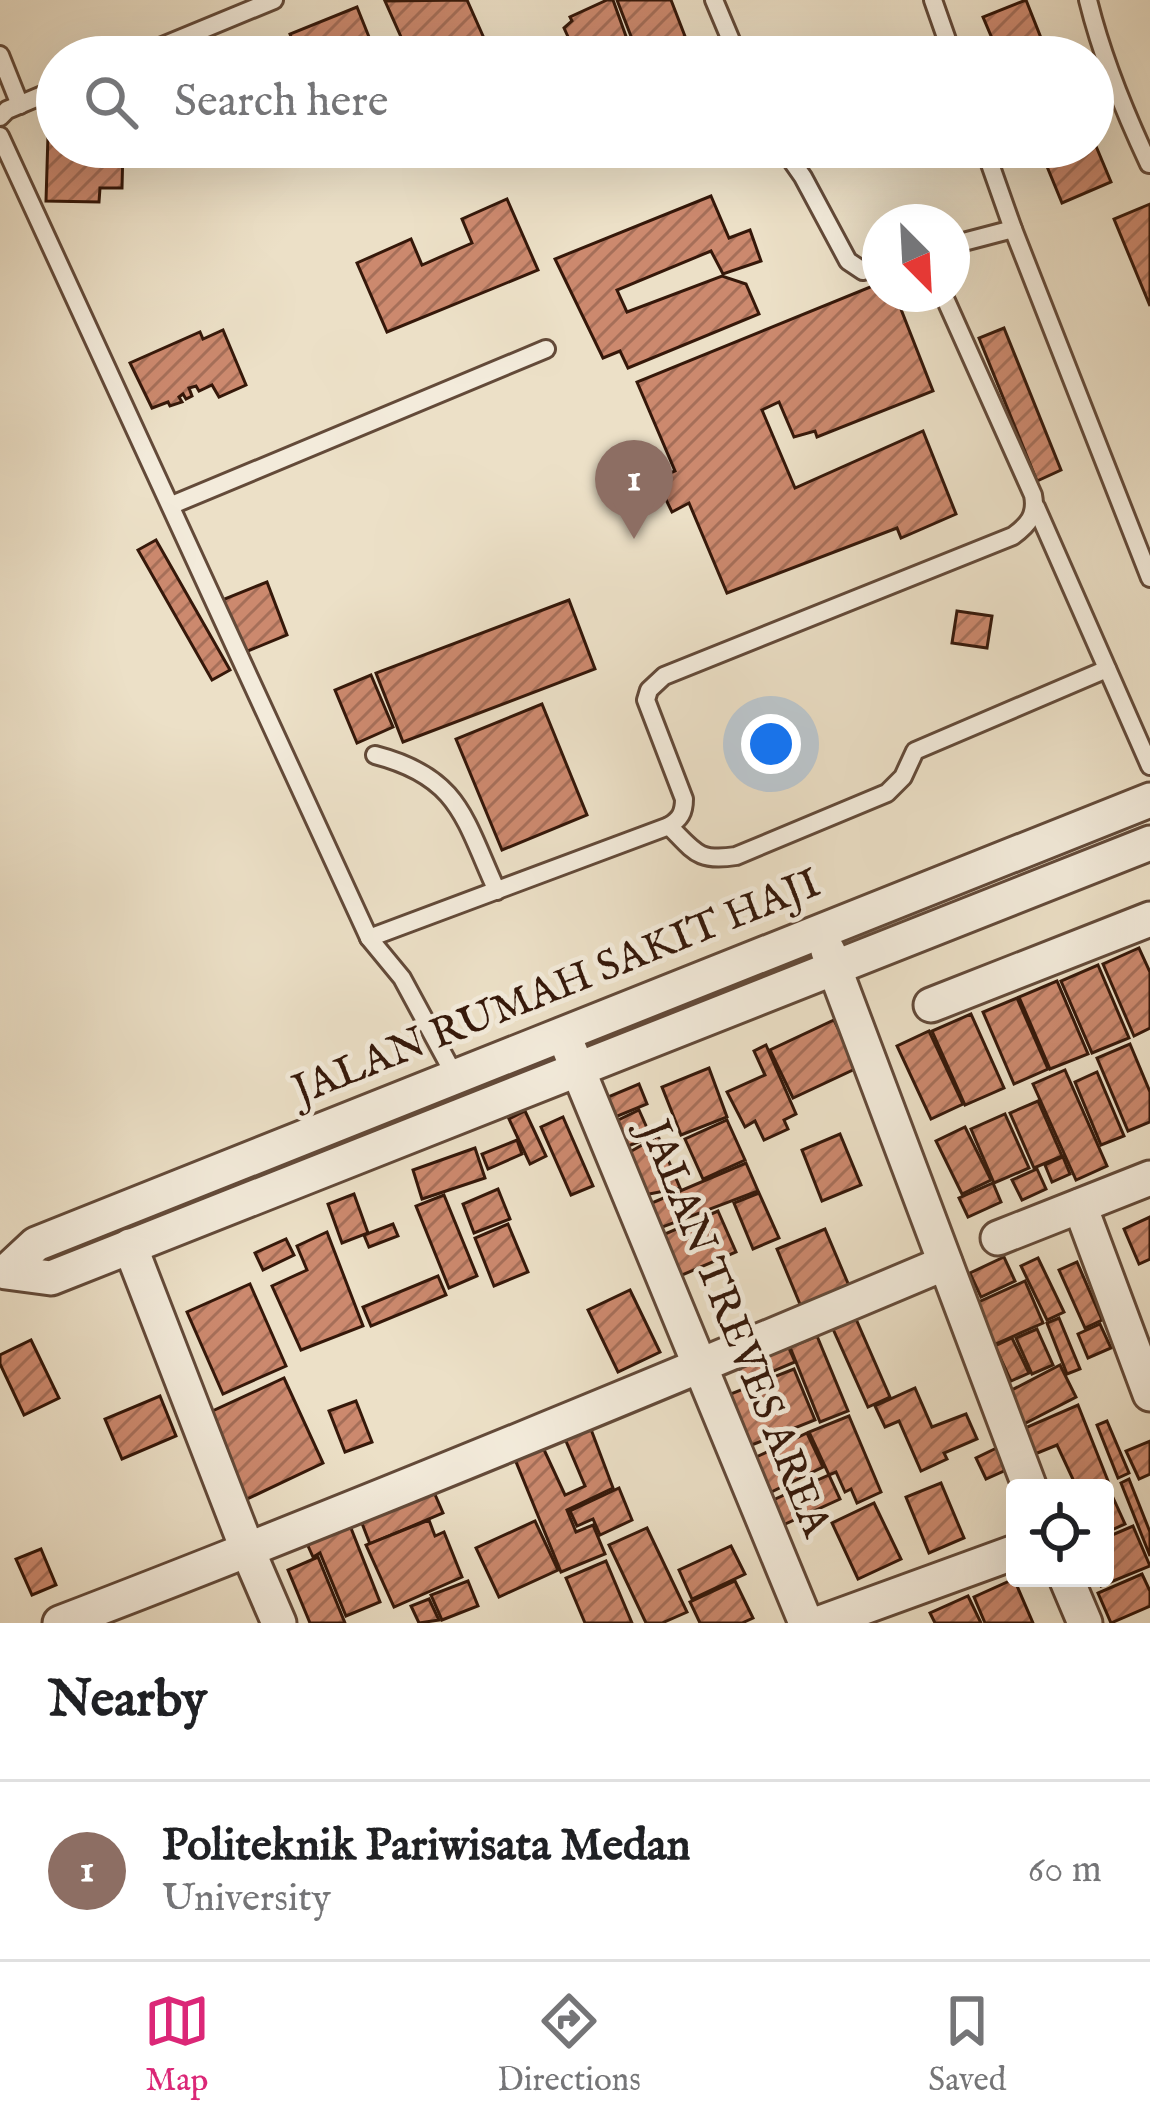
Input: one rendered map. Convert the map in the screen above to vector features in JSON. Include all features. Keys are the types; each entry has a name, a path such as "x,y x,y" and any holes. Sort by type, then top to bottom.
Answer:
{"street":[{"name":"JALAN RUMAH SAKIT HAJI","path":"3,1273 35,1244 1150,800"},
{"name":"JALAN RUMAH SAKIT HAJI","path":"3,1273 51,1278 1150,843"},
{"path":"932,1005 1150,919"},
{"path":"821,931 1027,1479"},
{"name":"JALAN TREVES AREA","path":"563,1032 806,1623"},
{"path":"455,1076 469,1113"},
{"path":"998,1238 1150,1178"},
{"path":"1080,1206 1150,1394"},
{"path":"130,1246 279,1623"},
{"path":"60,1623 248,1551 945,1263"},
{"path":"820,1623 1006,1555"},
{"path":"1070,1587 1085,1623"}],"lane":[{"path":"187,36 274,0"},
{"path":"714,0 730,36"},
{"path":"933,0 946,36"},
{"path":"1088,0 1099,36"},
{"path":"0,55 20,104"},
{"path":"1114,81 1150,164"},
{"path":"0,117 36,98"},
{"path":"0,136 369,938 402,978 455,1076"},
{"path":"797,168 848,261 862,270"},
{"path":"991,168 1150,578"},
{"path":"970,240 1013,229"},
{"path":"951,312 1150,766"},
{"path":"172,505 546,349"},
{"path":"369,938 669,826 679,819 684,799 648,709 649,690 656,682 1013,536 1036,507"},
{"path":"669,826 710,860 736,856 887,793 903,777 915,752 1107,669"},
{"path":"374,755 417,768 447,793 460,810 497,891"}],"building":[{"path":"467,0 483,36 401,36 385,1"},
{"path":"613,0 626,36 568,36 564,28 572,21 570,17"},
{"path":"617,0 671,0 685,36 631,36"},
{"path":"1026,0 1040,36 991,36 983,17"},
{"path":"357,7 369,36 291,36"},
{"path":"47,168 122,168 122,188 100,188 99,202 46,201"},
{"path":"1048,168 1105,168 1111,182 1062,203"},
{"path":"711,196 729,238 750,230 761,261 723,274 711,251 617,290 627,312 722,276 746,284 759,314 628,368 620,351 603,358 555,259"},
{"path":"507,199 538,270 387,332 357,263 411,239 422,265 472,243 462,219"},
{"path":"1150,204 1150,306 1114,219"},
{"path":"862,290 862,312 902,312 933,391 817,437 815,431 794,437 779,402 762,410 795,488 923,431 956,514 901,538 897,528 727,593 689,503 672,512 656,479 675,471 637,382"},
{"path":"1004,328 1061,470 1037,481 979,338"},
{"path":"223,330 246,385 219,397 212,385 199,391 196,386 189,388 192,396 179,397 182,402 152,408 130,363 200,332 203,339"},
{"path":"156,540 230,670 212,680 138,550"},
{"path":"267,582 287,635 243,653 222,600"},
{"path":"569,600 595,669 403,742 376,673"},
{"path":"957,611 992,616 987,648 952,643"},
{"path":"371,675 393,727 357,743 335,690"},
{"path":"542,704 587,815 502,850 456,739"},
{"path":"1139,948 1150,972 1150,1028 1134,1036 1103,964"},
{"path":"1098,965 1129,1038 1092,1053 1061,981"},
{"path":"1057,981 1088,1054 1050,1069 1019,997"},
{"path":"1017,998 1048,1069 1014,1084 983,1012"},
{"path":"971,1014 1004,1088 965,1105 932,1031"},
{"path":"834,1020 857,1068 793,1098 770,1050"},
{"path":"929,1031 963,1104 931,1119 897,1046"},
{"path":"1130,1044 1150,1092 1150,1122 1128,1131 1097,1058"},
{"path":"766,1045 796,1114 784,1120 788,1129 764,1140 755,1121 745,1127 727,1092 765,1075 754,1051"},
{"path":"709,1068 727,1117 681,1135 662,1087"},
{"path":"1065,1070 1107,1166 1076,1180 1033,1084"},
{"path":"1097,1072 1124,1136 1101,1145 1075,1082"},
{"path":"639,1084 647,1104 603,1122 596,1102"},
{"path":"1038,1101 1062,1156 1034,1168 1010,1113"},
{"path":"639,1110 651,1137 618,1150 608,1125"},
{"path":"525,1111 546,1156 530,1164 509,1119"},
{"path":"1005,1114 1029,1168 994,1183 971,1129"},
{"path":"563,1117 593,1186 571,1195 541,1127"},
{"path":"727,1120 745,1160 703,1179 685,1139"},
{"path":"965,1127 991,1180 962,1194 936,1141"},
{"path":"840,1134 861,1185 822,1201 802,1150"},
{"path":"658,1136 680,1188 639,1196 621,1157"},
{"path":"517,1140 522,1154 488,1169 482,1154"},
{"path":"475,1148 485,1178 422,1199 413,1170"},
{"path":"1063,1157 1070,1174 1052,1182 1045,1165"},
{"path":"746,1163 758,1191 652,1231 640,1208"},
{"path":"1037,1169 1046,1189 1022,1200 1012,1180"},
{"path":"993,1183 1001,1202 968,1217 959,1198"},
{"path":"498,1189 510,1219 474,1233 463,1204"},
{"path":"759,1193 779,1238 753,1249 734,1203"},
{"path":"354,1194 368,1233 342,1243 328,1204"},
{"path":"444,1195 477,1276 449,1288 416,1206"},
{"path":"718,1211 736,1252 675,1278 658,1237"},
{"path":"1150,1217 1150,1259 1139,1264 1124,1229"},
{"path":"393,1224 398,1236 369,1247 364,1235"},
{"path":"508,1224 528,1272 494,1286 475,1238"},
{"path":"825,1229 855,1300 807,1321 777,1249"},
{"path":"327,1232 363,1326 301,1350 272,1286 307,1270 297,1246"},
{"path":"286,1239 294,1255 263,1270 255,1253"},
{"path":"1004,1257 1015,1281 981,1297 970,1273"},
{"path":"1038,1258 1064,1312 1047,1320 1021,1266"},
{"path":"1077,1262 1102,1320 1085,1328 1059,1270"},
{"path":"438,1276 446,1295 371,1326 363,1307"},
{"path":"1025,1281 1043,1323 991,1346 972,1305"},
{"path":"250,1284 286,1366 223,1394 187,1312"},
{"path":"630,1290 660,1352 618,1372 588,1310"},
{"path":"1059,1318 1080,1369 1067,1374 1047,1323"},
{"path":"856,1319 890,1397 868,1407 833,1329"},
{"path":"1100,1324 1111,1348 1088,1358 1078,1334"},
{"path":"1037,1329 1053,1365 1032,1374 1016,1338"},
{"path":"817,1336 848,1411 820,1422 790,1347"},
{"path":"1012,1338 1029,1373 1011,1381 995,1346"},
{"path":"31,1340 59,1398 24,1415 0,1355"},
{"path":"788,1346 795,1362 745,1383 739,1367"},
{"path":"1060,1365 1076,1397 1022,1425 1006,1393"},
{"path":"794,1369 815,1420 749,1446 728,1395"},
{"path":"284,1378 323,1463 245,1500 206,1414"},
{"path":"915,1388 932,1427 966,1414 977,1439 944,1453 947,1459 921,1471 899,1421 885,1427 875,1406"},
{"path":"160,1396 176,1436 122,1459 105,1419"},
{"path":"356,1401 372,1442 345,1452 329,1411"},
{"path":"1078,1405 1107,1479 1073,1479 1057,1445 1035,1454 1025,1428"},
{"path":"849,1416 881,1492 857,1503 851,1489 845,1492 836,1472 829,1475 809,1432"},
{"path":"1107,1421 1129,1473 1118,1478 1097,1425"},
{"path":"589,1424 613,1488 567,1510 576,1532 593,1525 605,1554 561,1572 512,1452 540,1441 565,1495 585,1486 563,1434"},
{"path":"807,1433 823,1467 767,1494 750,1460"},
{"path":"1150,1441 1150,1474 1139,1479 1126,1451"},
{"path":"1005,1444 1015,1466 986,1479 976,1458"},
{"path":"829,1475 840,1499 783,1525 771,1501"},
{"path":"1129,1479 1150,1532 1150,1556 1121,1483"},
{"path":"430,1483 443,1513 370,1544 358,1513"},
{"path":"941,1483 964,1538 929,1553 906,1497"},
{"path":"619,1488 632,1520 600,1535 593,1519 577,1526 570,1511"},
{"path":"1114,1500 1125,1524 1114,1529"},
{"path":"874,1503 901,1559 858,1579 832,1523"},
{"path":"347,1518 380,1602 346,1616 320,1553 313,1557 304,1537"},
{"path":"429,1520 435,1536 444,1532 462,1577 394,1607 366,1545"},
{"path":"535,1521 558,1570 499,1597 476,1548"},
{"path":"1133,1526 1150,1566 1114,1581 1114,1534"},
{"path":"647,1528 687,1612 662,1623 646,1623 609,1545"},
{"path":"731,1546 745,1574 692,1599 679,1570"},
{"path":"41,1549 56,1585 32,1595 16,1559"},
{"path":"318,1557 345,1623 310,1623 288,1570"},
{"path":"606,1561 632,1623 585,1623 566,1578"},
{"path":"1142,1574 1150,1591 1150,1606 1111,1623 1098,1593"},
{"path":"468,1581 478,1606 442,1620 431,1595"},
{"path":"735,1581 753,1618 742,1623 700,1623 690,1602"},
{"path":"1006,1583 1006,1587 1017,1587 1033,1623 985,1623 974,1597"},
{"path":"968,1596 981,1623 935,1623 930,1613"},
{"path":"429,1599 439,1620 419,1623 411,1606"}],"place":[{"name":"Politeknik Pariwisata Medan","path":"634,539"}]}
